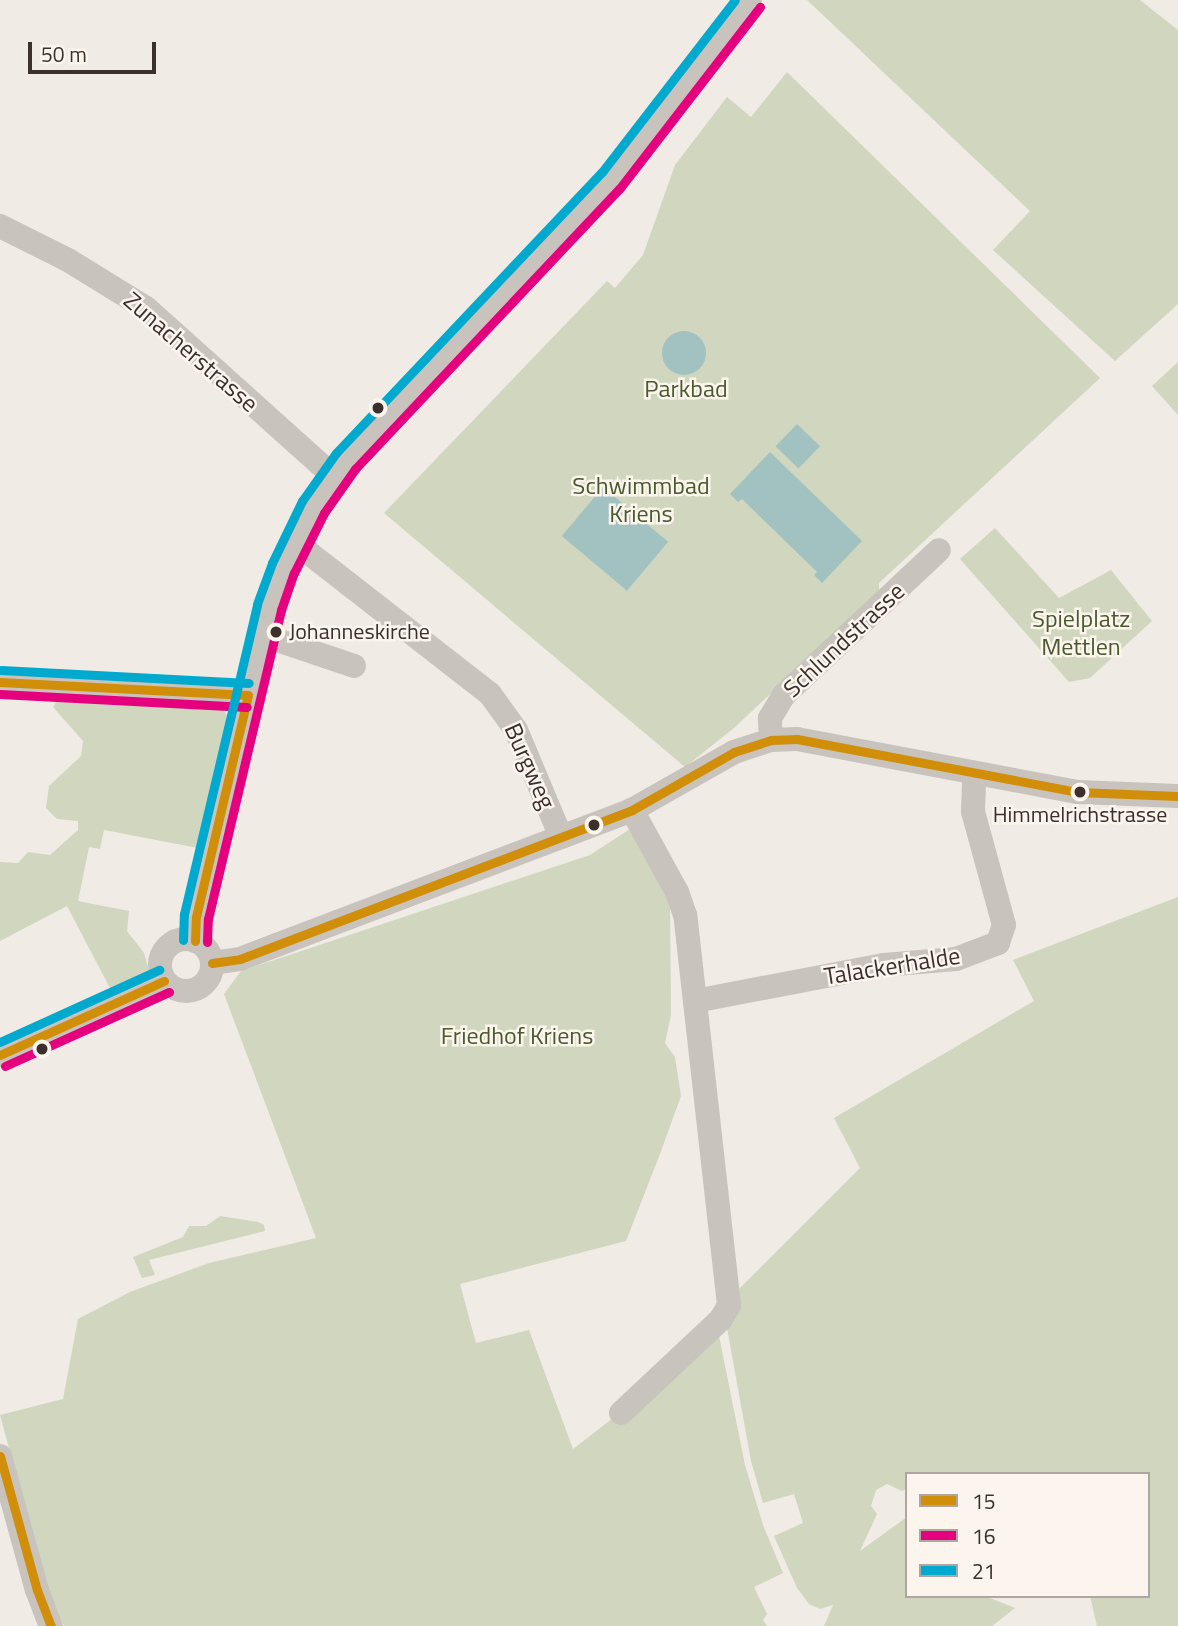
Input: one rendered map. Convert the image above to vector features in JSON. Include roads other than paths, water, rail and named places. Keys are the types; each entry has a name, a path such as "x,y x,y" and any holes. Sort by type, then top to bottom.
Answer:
{"street":[{"path":"195,940 196,917 262,635 293,545 333,476 611,180 750,0"},
{"name":"Zunacherstrasse","path":"0,226 77,266 146,308 333,476"},
{"name":"Burgweg","path":"293,545 305,550 490,694 516,730 561,837"},
{"name":"Schlundstrasse","path":"771,740 770,718 783,695 939,550"},
{"path":"262,635 355,666"},
{"path":"0,682 248,695"},
{"path":"212,963 240,959 632,810 734,752 771,740 797,739 974,775 1078,792 1178,796"},
{"name":"Talackerhalde","path":"695,1000 884,965 956,959 998,943 1003,936 1004,925 973,812 974,775"},
{"path":"621,1413 721,1318 729,1305 685,915 677,892 632,810"},
{"path":"195,940 204,946 212,963 206,982 198,989 181,992 164,981 160,972 162,953 176,941 195,940"},
{"path":"0,1055 164,981"},
{"path":"0,1456 37,1590 51,1626"}],"water":[{"path":"684,331 699,338 706,353 699,368 684,375 669,368 662,353 669,338"},
{"path":"797,424 820,446 798,469 775,446"},
{"path":"770,452 862,541 822,583 814,575 817,572 742,499 738,502 730,494"},
{"path":"603,487 668,542 627,591 562,536"}],"place":[{"name":"Johanneskirche","path":"276,632"},
{"name":"Himmelrichstrasse","path":"1080,792"}],"park label":[{"name":"Parkbad","path":"686,389"},
{"name":"Schwimmbad Kriens","path":"641,500"},
{"name":"Spielplatz Mettlen","path":"1081,633"},
{"name":"Friedhof Kriens","path":"517,1036"}]}
